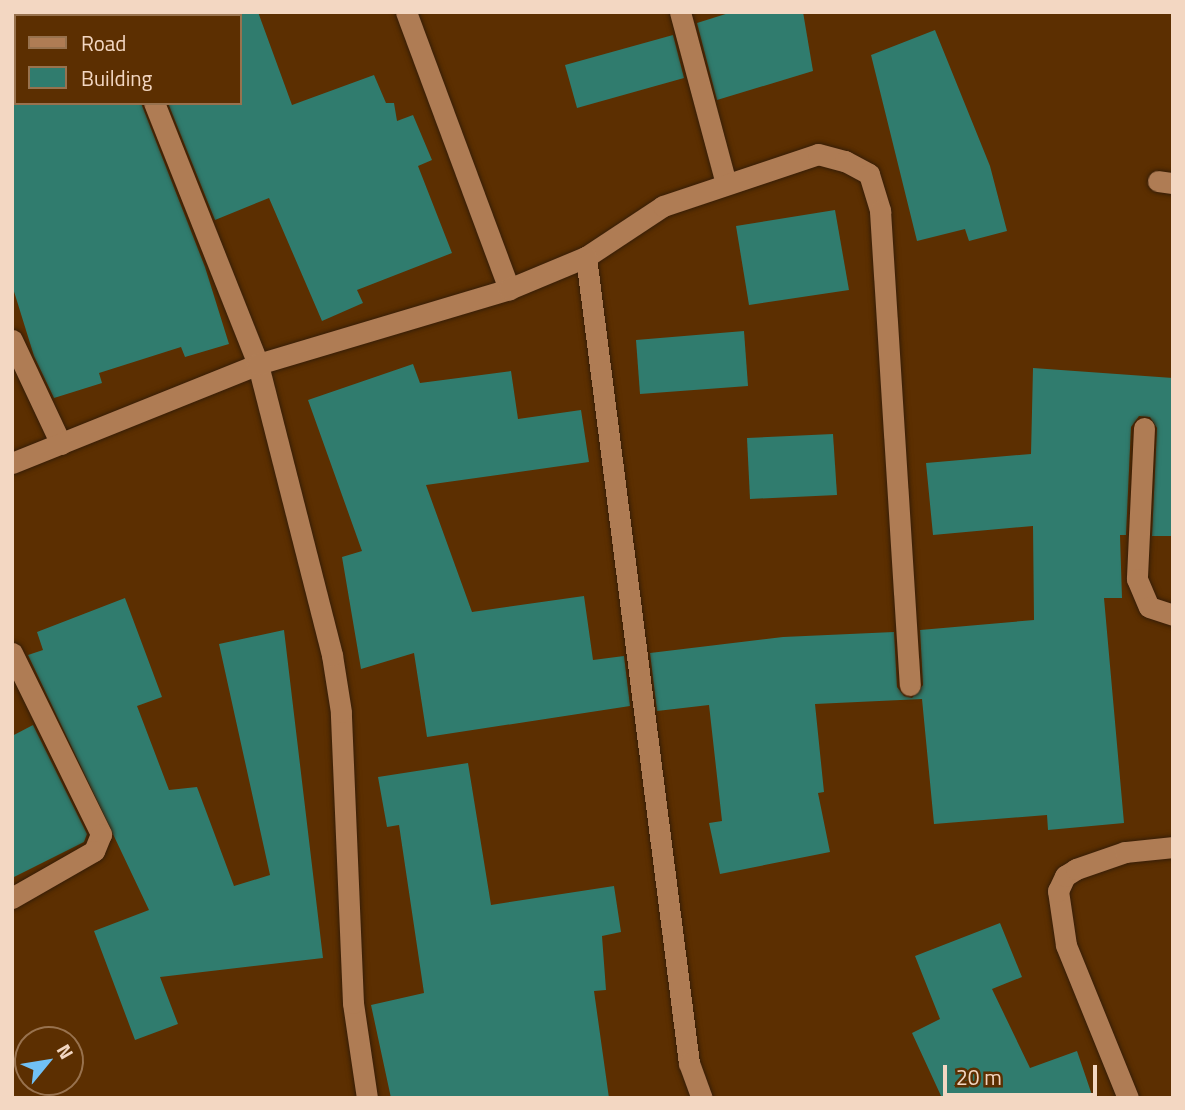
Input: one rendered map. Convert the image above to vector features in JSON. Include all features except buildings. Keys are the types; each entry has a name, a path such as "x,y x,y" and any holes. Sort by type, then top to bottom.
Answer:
{"street":[{"path":"406,12 509,289"},
{"path":"680,12 726,184"},
{"path":"155,105 258,364 332,655 341,712 353,1003 367,1098"},
{"path":"12,463 258,364 509,289 586,257 663,206 825,154 869,173 878,191 910,685"},
{"path":"586,257 689,1063 702,1098"},
{"path":"12,340 61,443"},
{"path":"1144,428 1137,579 1149,607 1173,615"},
{"path":"12,653 101,834 94,851 12,898"},
{"path":"1129,1098 1066,945 1058,891 1065,876 1076,869 1125,852 1173,846"}]}
